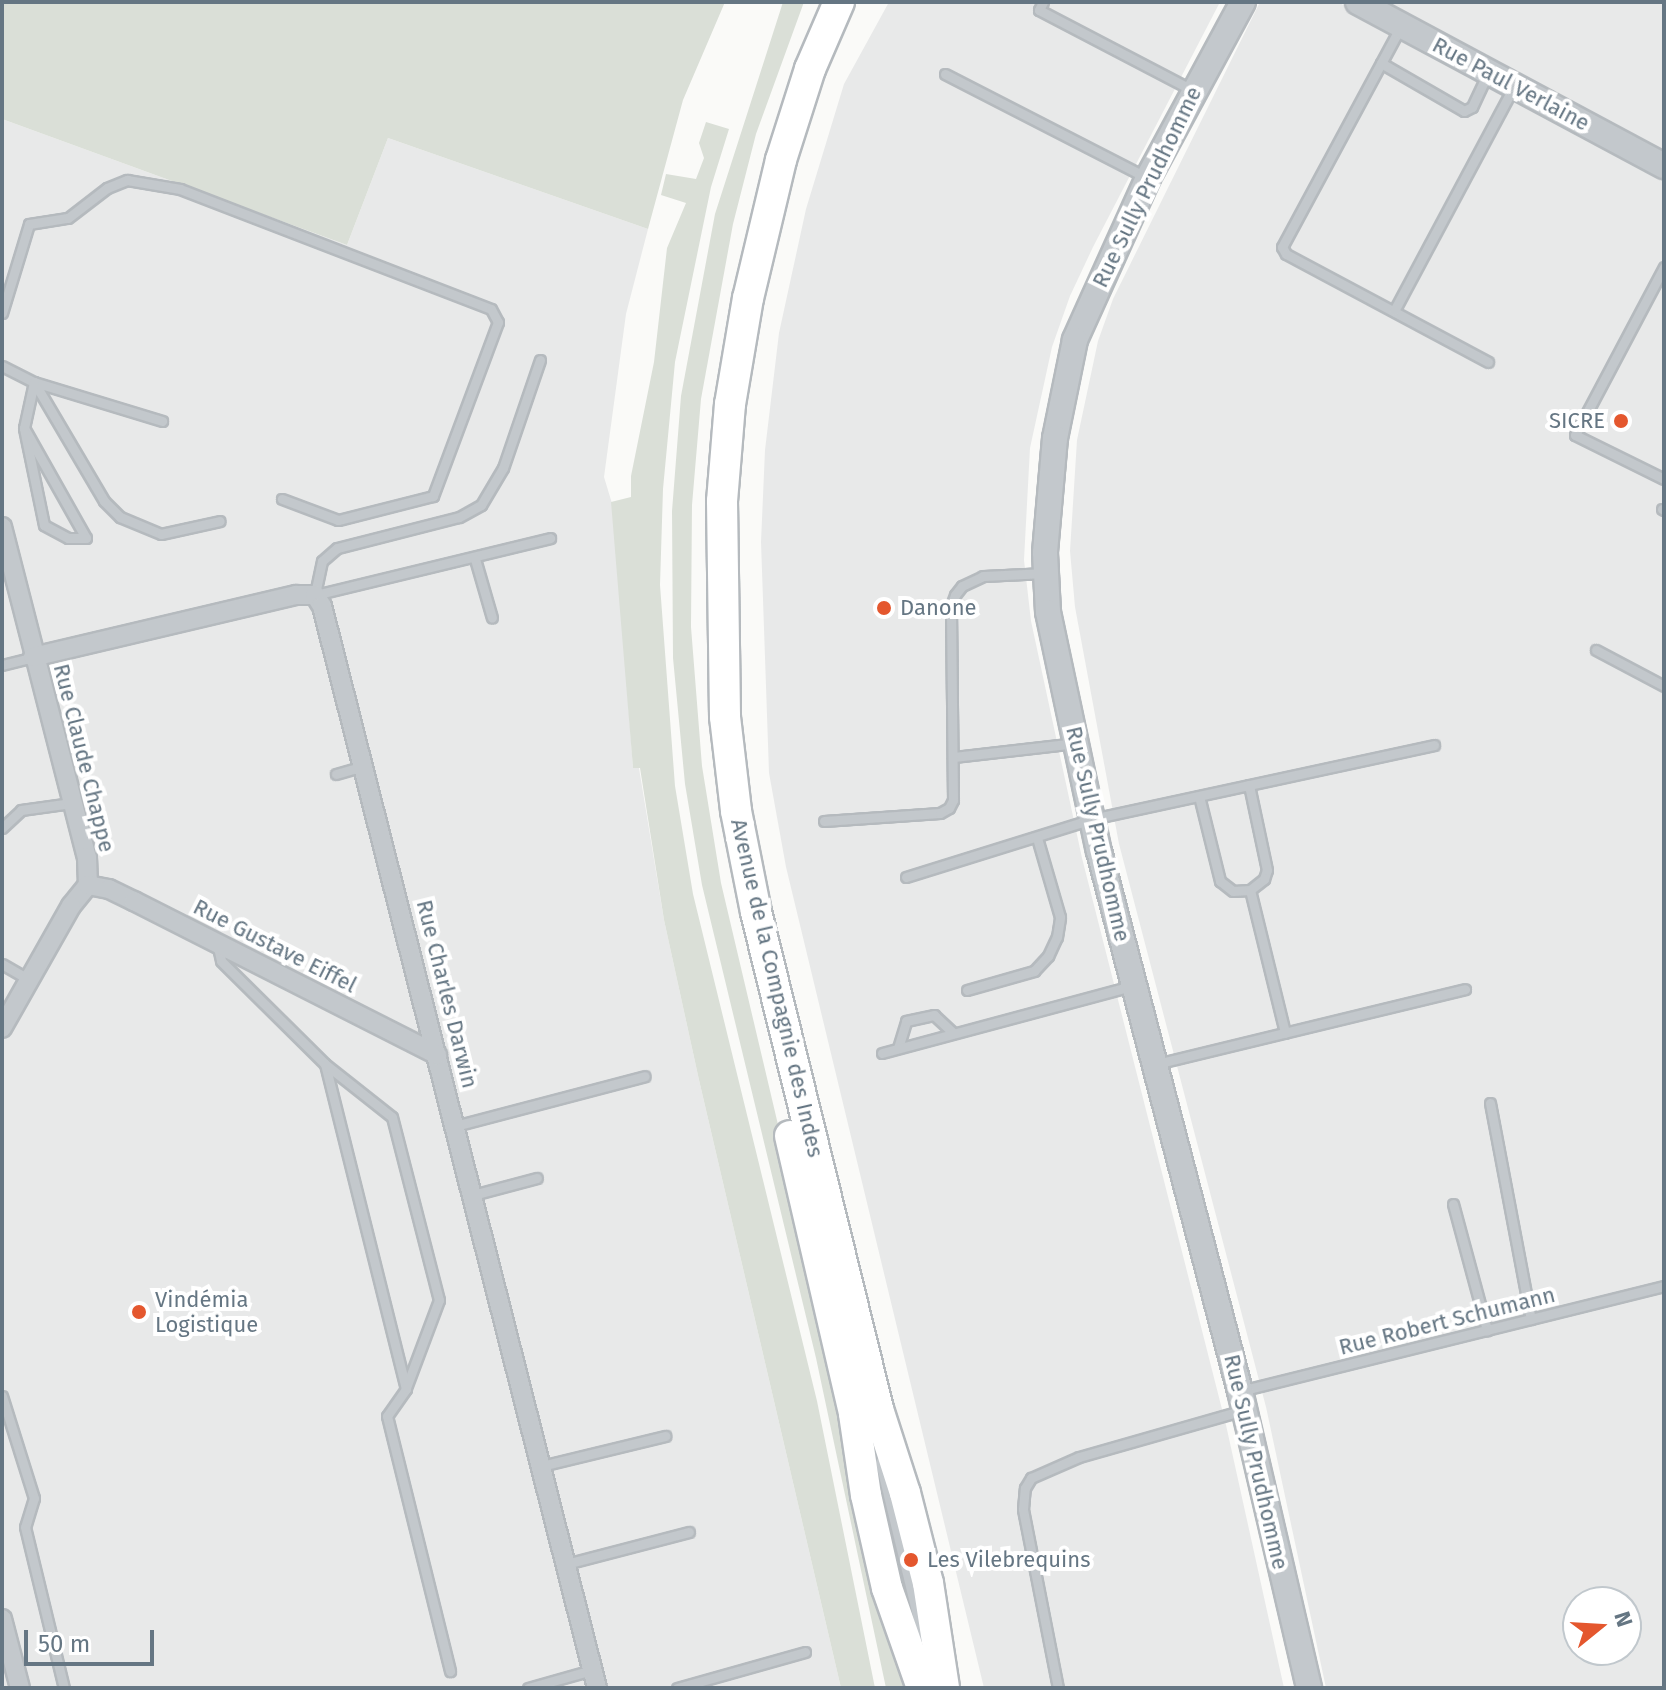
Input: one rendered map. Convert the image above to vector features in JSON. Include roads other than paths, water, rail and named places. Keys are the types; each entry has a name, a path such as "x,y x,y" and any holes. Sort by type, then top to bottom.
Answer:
{"main road":[{"name":"Avenue de la Compagnie des Indes","path":"820,2 789,74 742,240 724,328 709,482 706,598 708,697 714,772 740,920 854,1414 876,1542 887,1588 932,1682"},
{"name":"Avenue de la Compagnie des Indes","path":"839,2 810,69 781,160 748,298 730,404 722,501 725,717 736,811 756,912 878,1409 924,1568 932,1682"}],"street":[{"name":"Rue Sully Prudhomme","path":"1243,2 1148,178 1075,340 1053,452 1046,573 1048,612 1092,819 1242,1401 1309,1688"},
{"name":"Rue Paul Verlaine","path":"1358,2 1664,166"},
{"name":"Rue Claude Chappe","path":"2,527 33,657 87,857 88,885 71,906 2,1028"},
{"path":"33,657 296,595 315,595"},
{"name":"Rue Charles Darwin","path":"315,595 327,619 595,1679"},
{"name":"Rue Gustave Eiffel","path":"88,885 109,889 437,1055"},
{"path":"2,1619 20,1688"}],"lane":[{"name":"Avenue de la Compagnie des Indes","path":"828,2 792,91 740,285 729,350 716,505 715,661 728,822 872,1430"},
{"path":"1043,2 1039,10 1194,91"},
{"path":"1402,25 1282,247 1286,254 1488,362"},
{"path":"1381,63 1464,111 1472,107 1488,72"},
{"path":"945,74 1148,178"},
{"path":"1394,311 1514,86"},
{"path":"2,313 29,224 68,218 107,188 127,180 180,189 491,309 498,322 433,496 338,520 282,499"},
{"path":"1664,267 1575,435 1664,479"},
{"path":"540,360 503,468 481,505 459,517 337,548 322,561 315,595 475,559 550,538"},
{"path":"2,366 34,382 162,421"},
{"path":"24,428 86,538 68,538 44,525 24,428 34,382"},
{"path":"34,382 104,501 120,517 161,534 220,521"},
{"path":"475,559 492,618"},
{"path":"824,821 945,811 953,800 951,606 955,595 971,579 983,576 1046,573"},
{"path":"1596,650 1664,686"},
{"path":"2,665 33,657"},
{"path":"954,757 1076,743"},
{"path":"906,877 1092,819 1434,745"},
{"path":"336,774 364,766"},
{"path":"1199,796 1220,881 1233,891 1250,890 1258,886 1267,870 1249,785"},
{"path":"2,828 21,810 72,803"},
{"path":"967,990 1034,971 1048,956 1057,937 1060,917 1037,838"},
{"path":"1250,890 1285,1033"},
{"path":"217,943 221,961 325,1064 392,1117 439,1300 406,1389 387,1416 450,1671"},
{"path":"2,964 28,979"},
{"path":"882,1053 1135,985"},
{"path":"1156,1064 1465,989"},
{"path":"898,1048 906,1021 934,1015 953,1033"},
{"path":"325,1064 406,1389"},
{"path":"455,1126 645,1076"},
{"path":"1490,1103 1531,1319"},
{"path":"473,1195 537,1178"},
{"path":"1453,1204 1487,1330"},
{"name":"Rue Robert Schumann","path":"1058,1688 1023,1509 1025,1488 1031,1478 1079,1457 1242,1401 1487,1330 1664,1286"},
{"path":"2,1396 34,1498 25,1527 64,1688"},
{"path":"541,1466 665,1436"},
{"path":"876,1445 924,1642"},
{"path":"566,1564 689,1532"},
{"path":"677,1688 805,1652"},
{"path":"927,1656 934,1688"},
{"path":"532,1687 595,1679"}],"place":[{"name":"SICRE","path":"1621,421"},
{"name":"Danone","path":"884,608"},
{"name":"Vindémia Logistique","path":"139,1312"},
{"name":"Les Vilebrequins","path":"911,1560"}]}
